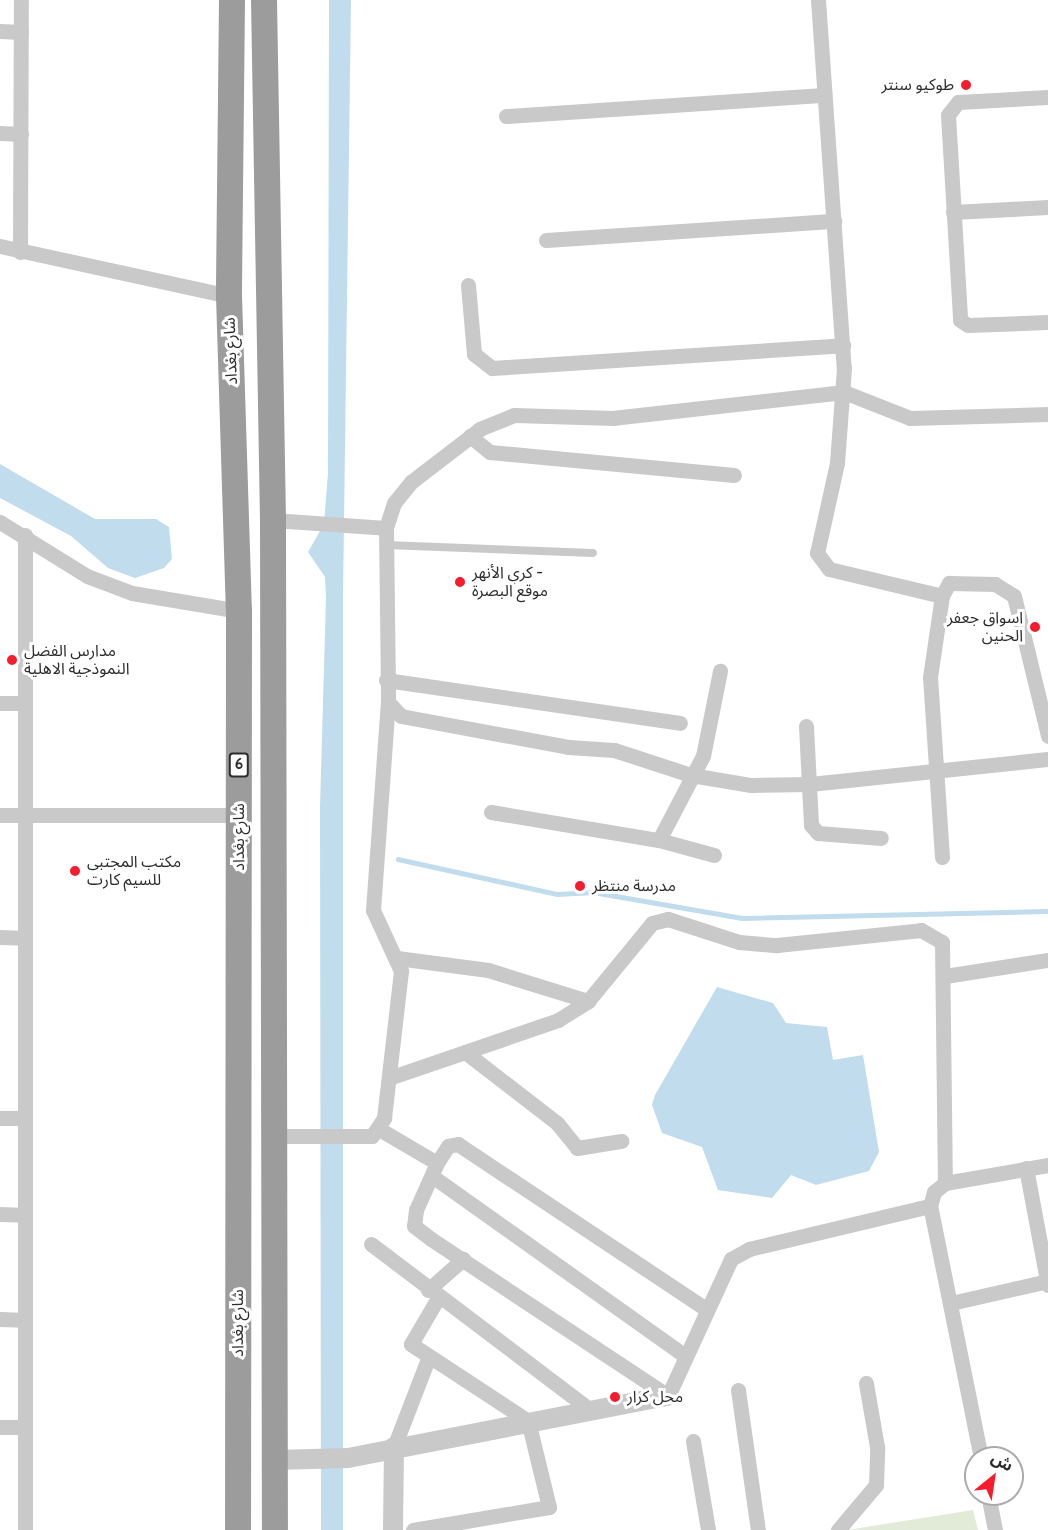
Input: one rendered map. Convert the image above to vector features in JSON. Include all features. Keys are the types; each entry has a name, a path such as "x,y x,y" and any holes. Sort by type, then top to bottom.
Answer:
{"highway":[{"name":"شارع بغداد","path":"232,0 229,296 239,611 238,1530"},
{"name":"شارع بغداد","path":"264,0 284,1136 275,1530"}],"street":[{"path":"20,252 21,0"},
{"path":"818,0 843,345 844,392 819,560 835,571 942,596"},
{"path":"0,31 21,32"},
{"path":"506,116 824,95"},
{"path":"1048,97 951,105 953,212 960,320 968,325 1048,322"},
{"path":"0,133 21,134"},
{"path":"953,212 1048,207"},
{"path":"546,240 834,221"},
{"path":"0,246 229,296"},
{"path":"468,285 474,354 492,368 843,345"},
{"path":"373,1131 390,1078 401,971 373,910 388,702 386,528 402,492 470,436 514,415 614,418 844,392 910,418 1048,414"},
{"path":"470,436 490,452 734,475"},
{"path":"273,520 386,528"},
{"path":"0,522 26,535 87,576 132,593 239,611"},
{"path":"25,1530 26,535"},
{"path":"942,857 939,768 930,677 942,596 949,584 995,584 1014,596 1048,736"},
{"path":"659,840 702,756 720,671"},
{"path":"386,680 680,723"},
{"path":"388,702 401,716 568,747 614,750 691,775 751,785 810,784 939,768 1048,759"},
{"path":"0,703 25,703"},
{"path":"806,726 811,825 818,833 881,838"},
{"path":"491,812 659,840 714,855"},
{"path":"0,815 239,815"},
{"path":"390,1078 558,1020 588,1001 620,966 635,939 652,923 668,919 739,942 777,945 921,930 942,942 945,976 945,1183"},
{"path":"0,937 25,938"},
{"path":"397,958 488,970 588,1001"},
{"path":"945,976 1047,960"},
{"path":"465,1052 557,1123 577,1148 621,1142"},
{"path":"0,1118 26,1119"},
{"path":"284,1136 373,1131 435,1170 685,1356"},
{"path":"668,1396 414,1226 435,1170 448,1146 458,1144 706,1309"},
{"path":"979,1446 930,1206 934,1192 945,1183 1048,1165"},
{"path":"951,1303 1048,1282 1026,1168"},
{"path":"668,1396 706,1309 731,1259 749,1249 930,1206"},
{"path":"0,1214 25,1215"},
{"path":"371,1244 433,1294 589,1409"},
{"path":"413,1530 447,1527 549,1507 528,1421 428,1359 411,1344 433,1294 463,1259"},
{"path":"0,1319 25,1320"},
{"path":"393,1530 394,1448 428,1359"},
{"path":"838,1530 876,1485 878,1447 866,1383"},
{"path":"738,1390 758,1530"},
{"path":"275,1460 348,1458 589,1409 668,1396"},
{"path":"0,1427 25,1428"},
{"path":"693,1442 708,1530"},
{"path":"990,1506 995,1530"}],"lane":[{"path":"387,545 592,553"}],"green space":[{"path":"973,1510 978,1530 847,1530"}],"water":[{"path":"329,0 351,0 343,596 343,1530 321,1530 320,807 326,597 325,577 308,552 324,524 328,473"},
{"path":"0,464 95,519 156,519 169,527 172,559 164,568 135,578 108,568 71,536 0,498"},
{"path":"717,987 773,1003 786,1023 827,1027 833,1060 863,1055 879,1152 869,1171 816,1185 791,1175 772,1198 718,1190 702,1147 662,1133 652,1105 655,1095"}],"waterway":[{"path":"398,859 557,894 593,892 742,918 1048,911"}],"place":[{"name":"طوكيو سنتر","path":"966,85"},
{"name":"كري الأنهر - موقع البصرة","path":"460,582"},
{"name":"اسواق جعفر الحنين","path":"1035,627"},
{"name":"مدارس الفضل النموذجية الاهلية","path":"12,660"},
{"name":"مكتب المجتبى للسيم كارت","path":"75,871"},
{"name":"مدرسة منتظر","path":"580,886"},
{"name":"محل كرار","path":"615,1397"}]}
